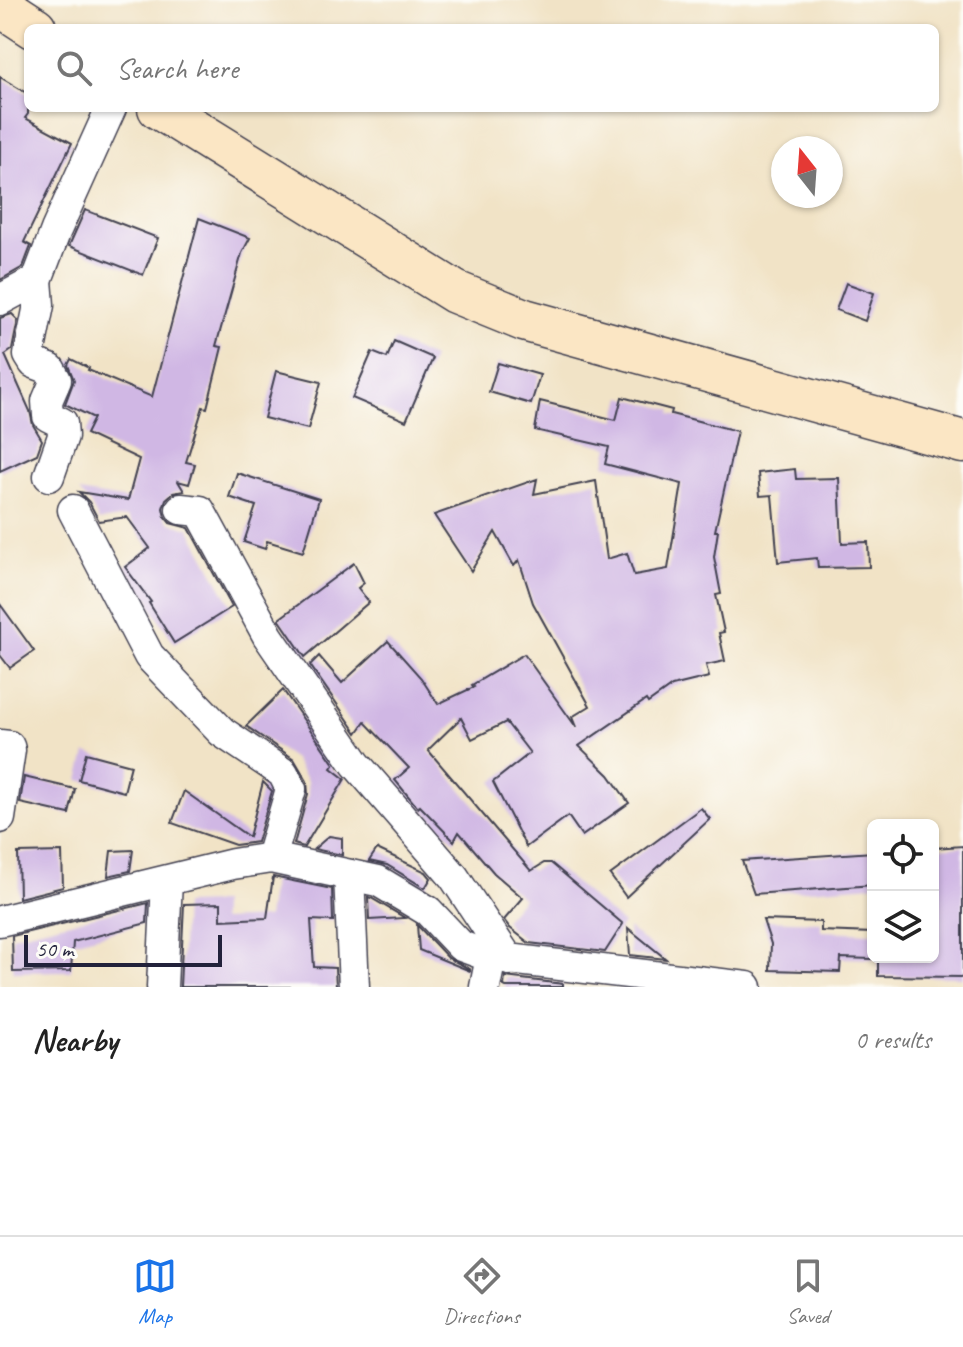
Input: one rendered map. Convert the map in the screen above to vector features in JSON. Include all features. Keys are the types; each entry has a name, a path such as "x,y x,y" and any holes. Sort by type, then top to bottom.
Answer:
{"main road":[{"path":"0,5 29,24"},
{"path":"165,112 455,292 538,324 963,442"}],"street":[{"path":"49,476 63,436 62,423 48,416 47,401 56,380 50,369 34,363 29,355 39,305 37,280 109,112"},
{"path":"0,300 37,280"},
{"path":"181,509 200,511 268,636 356,764 454,877 500,958"},
{"path":"73,510 149,656 222,732 283,773 291,789 271,858"},
{"path":"0,745 9,746 10,750 0,818"},
{"path":"0,921 233,864 271,858 378,881 428,911 461,946 500,958 747,987"},
{"path":"349,875 354,987"},
{"path":"162,987 167,881"},
{"path":"485,987 500,958"}],"building":[{"path":"0,77 24,92 24,112 28,112 25,118 72,143 24,242 31,246 23,267 0,280"},
{"path":"85,210 158,238 143,275 69,246"},
{"path":"199,218 250,238 242,253 216,346 222,347 207,408 203,407 186,462 195,464 189,484 178,481 184,491 173,493 166,499 163,508 170,523 189,528 232,607 174,643 151,602 125,567 150,548 127,517 99,521 89,502 79,492 128,500 139,459 86,434 94,418 65,404 74,380 68,365 71,359 88,370 152,397"},
{"path":"846,283 874,293 865,321 836,310"},
{"path":"12,314 18,320 12,350 5,355 42,440 37,454 0,471 0,318"},
{"path":"394,341 433,358 406,421 352,398 372,352 387,358"},
{"path":"498,363 540,375 531,404 489,392"},
{"path":"276,371 321,382 308,429 264,418"},
{"path":"622,397 672,410 671,414 737,431 715,531 718,531 714,557 721,594 716,595 724,632 719,633 725,661 706,665 709,677 672,686 579,746 609,775 629,803 582,836 568,816 526,847 493,782 530,753 506,722 472,739 461,718 428,750 531,871 544,863 551,863 623,924 605,952 529,943 510,928 504,920 523,898 494,873 459,832 454,841 420,806 418,808 395,780 409,768 365,722 357,733 310,665 319,656 342,683 388,641 421,678 438,704 474,687 472,685 524,654 576,727 572,717 590,706 533,603 519,560 514,566 495,532 471,571 434,515 537,479 534,494 596,481 607,559 627,553 634,575 668,569 682,484 605,464 609,447 535,430 540,401 616,420"},
{"path":"795,469 796,479 839,478 842,543 868,542 869,567 818,568 817,558 778,562 772,495 760,496 758,473"},
{"path":"237,473 319,499 303,552 267,541 265,549 244,542 256,506 229,497"},
{"path":"354,563 364,583 358,588 369,602 305,657 279,619"},
{"path":"0,604 34,651 10,668 0,655"},
{"path":"283,690 334,764 331,768 345,779 304,847 294,844 308,794 307,781 294,759 246,726"},
{"path":"86,753 131,765 124,792 79,780"},
{"path":"24,777 75,789 69,814 20,803"},
{"path":"263,782 272,791 257,842 235,845 172,823 184,791 249,837"},
{"path":"701,808 710,819 626,897 610,875"},
{"path":"329,836 342,838 342,855 314,849"},
{"path":"963,846 963,977 878,976 878,963 939,963 939,848"},
{"path":"377,849 426,872 431,878 425,888 387,865 369,861"},
{"path":"133,850 130,871 108,876 111,851"},
{"path":"62,852 63,887 19,898 18,853"},
{"path":"867,852 867,885 754,894 742,861"},
{"path":"273,877 332,889 333,921 311,920 314,967 335,968 336,987 180,987 184,904 221,903 221,920 267,918"},
{"path":"368,897 371,898 405,918 369,920"},
{"path":"148,903 147,923 73,942 71,971 13,972 12,936"},
{"path":"763,920 821,922 821,931 867,933 867,959 841,958 840,972 770,970 771,944"},
{"path":"417,925 448,958 470,971 419,950"},
{"path":"628,928 666,959 630,955"},
{"path":"505,977 563,984 563,987 506,987"}]}
